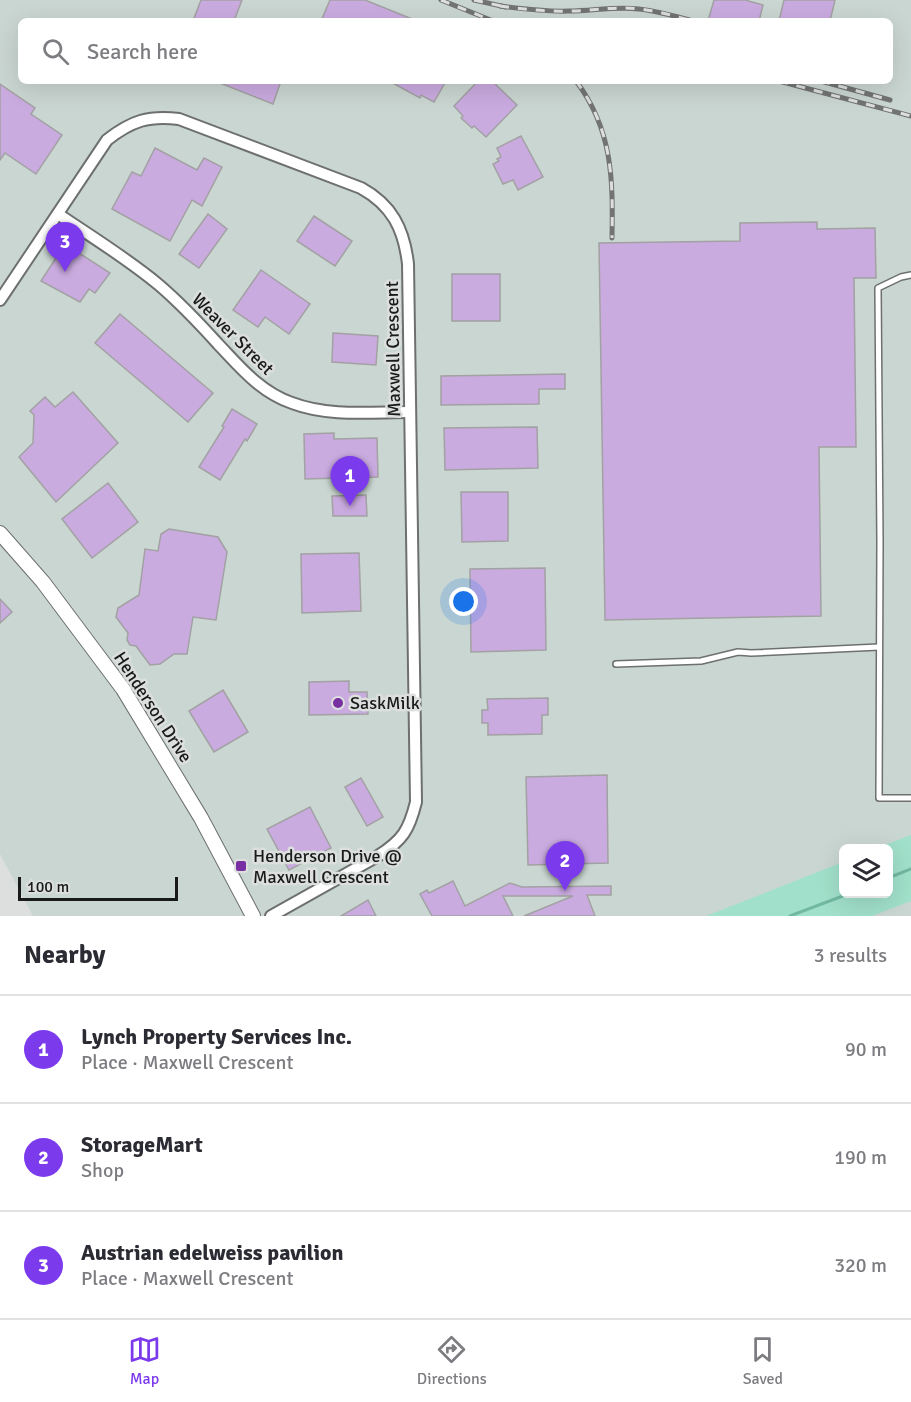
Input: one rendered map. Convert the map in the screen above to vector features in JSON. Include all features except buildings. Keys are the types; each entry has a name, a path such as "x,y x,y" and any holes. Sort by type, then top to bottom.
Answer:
{"street":[{"name":"Maxwell Crescent","path":"0,300 107,140 137,121 157,117 179,119 366,191 381,202 396,220 401,231 406,252 416,802 405,833 394,846 271,916"},
{"name":"Weaver Street","path":"58,213 159,285 190,314 249,377 276,396 292,404 333,412 410,411"},
{"name":"Henderson Drive","path":"0,533 43,582 123,689 201,818 253,916"}],"lane":[{"path":"911,275 901,276 878,288 879,798 911,798"},
{"path":"616,664 701,662 738,652 879,647"}],"shaded area":[{"path":"0,0 911,0 911,916 33,916 0,854"}],"green space":[{"path":"911,835 911,901 872,916 706,916 839,864 839,898 893,898 893,844 887,844"}],"waterway":[{"path":"893,876 911,869"},
{"path":"790,916 839,897"}],"railway":[{"path":"441,0 486,18"},
{"path":"474,0 506,7"},
{"path":"500,6 552,11 630,8 682,18"},
{"path":"578,84 588,99 604,137 611,176 612,238"},
{"path":"790,84 911,116"},
{"path":"832,84 890,100"}],"place":[{"name":"Austrian edelweiss pavilion","path":"65,272"},
{"name":"Lynch Property Services Inc.","path":"350,506"},
{"name":"SaskMilk","path":"338,703"},
{"name":"Henderson Drive @ Maxwell Crescent","path":"241,866"},
{"name":"StorageMart","path":"565,891"}]}
